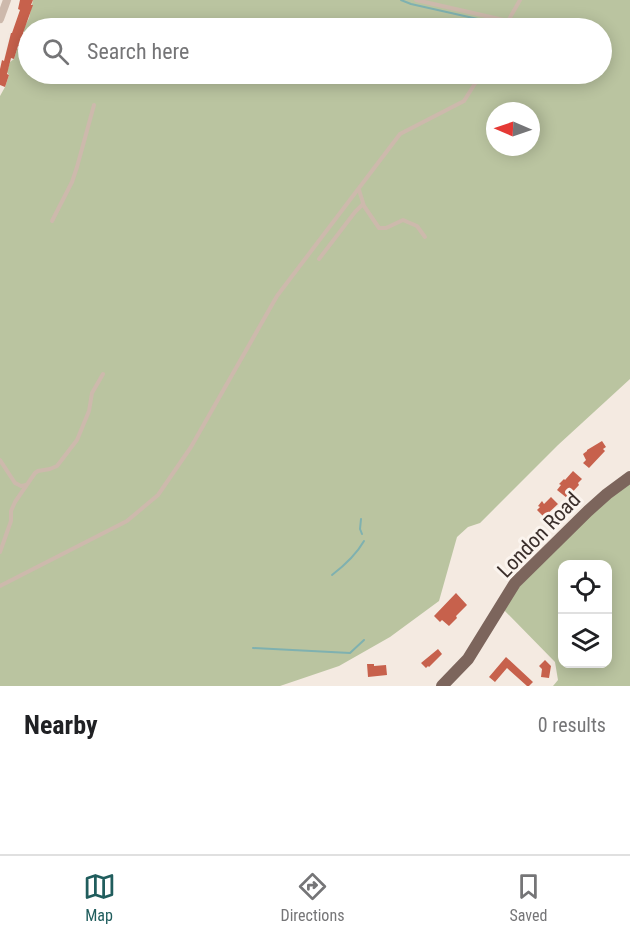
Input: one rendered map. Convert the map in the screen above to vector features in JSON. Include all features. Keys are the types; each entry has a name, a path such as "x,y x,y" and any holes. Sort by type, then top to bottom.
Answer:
{"main road":[{"name":"London Road","path":"443,686 468,659 515,583 588,511 630,477"}],"street":[{"path":"0,17 7,0"}],"lane":[{"path":"416,0 495,18"},
{"path":"510,18 520,0"},
{"path":"0,586 127,520 158,495 191,447 277,296 400,134 464,101 475,84"},
{"path":"52,221 72,182 94,105"},
{"path":"358,189 363,204 384,236"},
{"path":"319,259 363,204"},
{"path":"379,228 386,228 404,220 417,226 425,237"},
{"path":"0,552 15,502 26,484 38,471 57,466 72,448 87,417 92,393 104,374"},
{"path":"0,460 15,483 21,486 26,484"}],"green space":[{"path":"33,0 630,0 630,379 558,445 480,523 468,527 457,537 439,601 390,637 339,666 280,686 0,686 0,96 9,75 7,72 10,62 14,59 18,48 18,84 612,84 612,18 29,18"},
{"path":"630,483 630,686 553,686 558,680 555,662 503,609 516,590 596,509"}],"building":[{"path":"20,0 33,0 28,18 18,18 18,46 14,59 11,58 5,87 0,85 0,69 20,10 18,9"},
{"path":"602,441 606,447 603,449 605,451 589,468 583,463 586,460 583,454"},
{"path":"573,471 582,479 567,498 557,490 561,485 559,484"},
{"path":"551,497 558,504 544,517 537,510 540,507 538,506 542,501 544,504"},
{"path":"456,593 467,605 449,626 434,616"},
{"path":"438,649 442,654 426,668 421,663"},
{"path":"506,657 533,682 529,686 507,668 495,682 489,677"},
{"path":"545,660 551,666 549,678 541,677 542,669 539,666"},
{"path":"367,664 386,665 387,675 368,677"}],"waterway":[{"path":"401,0 473,18"},
{"path":"361,519 362,534"},
{"path":"332,575 350,559 364,541"},
{"path":"253,648 350,653 364,640"}]}
